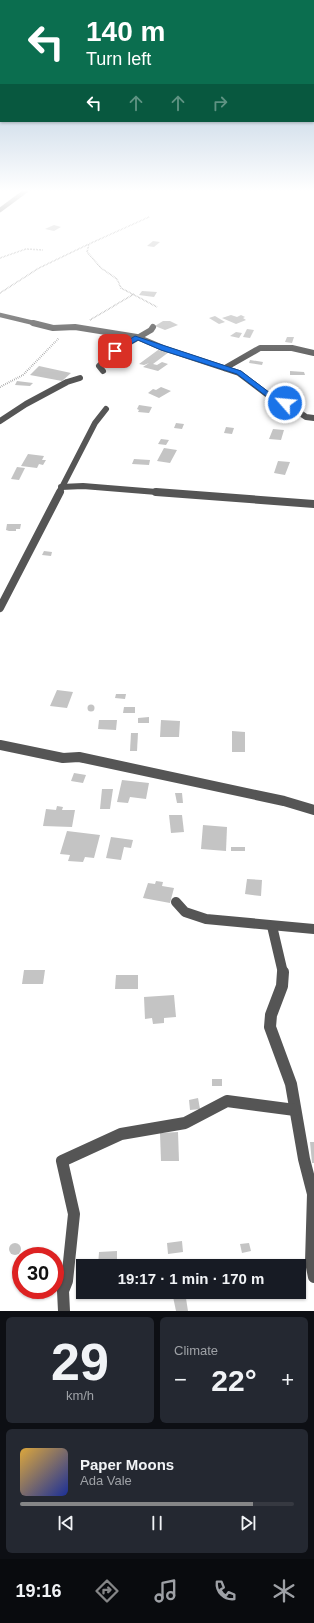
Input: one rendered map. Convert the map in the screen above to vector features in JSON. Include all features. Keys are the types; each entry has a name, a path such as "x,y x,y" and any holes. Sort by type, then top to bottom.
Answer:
{"street":[{"path":"0,315 53,328 79,328 137,337 164,348 244,375 268,395 290,406 306,417 314,418"},
{"path":"102,371 99,366 107,357 137,337 151,330 152,327"},
{"path":"225,368 260,348 292,348 314,353"},
{"path":"0,421 26,404 51,392 67,382 80,378"},
{"path":"0,608 95,423 106,409"},
{"path":"61,487 83,486 314,504"},
{"path":"0,745 63,758 80,757 284,801 314,810"},
{"path":"176,902 185,912 206,920 314,929"},
{"path":"272,926 283,972 281,989 270,1019 270,1027 291,1084 304,1159 313,1194 311,1262 314,1277"},
{"path":"64,1311 63,1291 67,1281 74,1214 62,1161 121,1134 185,1123 227,1101 295,1110"}],"path":[{"path":"0,258 20,251"},
{"path":"0,292 39,268 74,251"},
{"path":"87,251 101,268 117,279 121,288 157,307"},
{"path":"0,386 23,375 58,339 79,332 82,322 101,315 126,297 134,294"}],"building":[{"path":"142,291 157,292 154,297 139,295"},
{"path":"231,315 237,317 241,315 245,317 243,318 246,320 236,324 222,318"},
{"path":"215,316 225,322 219,324 209,318"},
{"path":"163,321 170,321 178,325 165,330 155,326"},
{"path":"247,329 254,330 250,338 243,337"},
{"path":"236,332 242,333 239,338 230,336"},
{"path":"287,337 294,337 292,343 285,342"},
{"path":"158,350 169,352 153,364 157,365 162,362 168,364 158,371 143,367 149,363 144,365 139,364"},
{"path":"113,360 129,365 124,368 108,363"},
{"path":"250,360 263,362 262,365 249,363"},
{"path":"39,366 71,373 62,381 30,375"},
{"path":"290,371 304,372 305,375 290,375"},
{"path":"17,381 33,383 30,386 15,385"},
{"path":"161,387 171,391 159,398 148,393 153,389 156,390"},
{"path":"300,391 304,395 283,399 279,395"},
{"path":"139,405 152,407 149,413 138,412 139,410 137,409"},
{"path":"176,423 184,424 182,429 174,428"},
{"path":"226,427 234,428 232,434 224,433"},
{"path":"273,429 284,430 281,440 269,439"},
{"path":"161,439 169,440 166,445 158,444"},
{"path":"164,448 177,450 170,463 157,461"},
{"path":"28,454 44,456 42,460 46,460 43,465 39,464 37,468 21,466"},
{"path":"134,459 150,460 149,465 132,464"},
{"path":"278,461 290,462 285,475 274,473"},
{"path":"17,467 25,468 19,480 11,479"},
{"path":"7,524 21,524 20,529 16,529 16,531 9,531 6,530"},
{"path":"44,551 52,552 51,556 42,555"},
{"path":"57,690 73,692 67,708 50,706"},
{"path":"116,694 126,694 125,699 115,698"},
{"path":"91,705 94,708 91,711 88,708"},
{"path":"124,707 135,707 135,713 123,713"},
{"path":"149,717 149,723 138,723 138,718"},
{"path":"99,720 117,720 116,730 98,729"},
{"path":"161,720 180,721 179,737 160,737"},
{"path":"232,731 245,732 245,752 232,752"},
{"path":"131,733 138,733 137,751 130,751"},
{"path":"74,773 86,775 83,783 71,781"},
{"path":"122,780 149,783 146,799 130,797 128,803 117,802"},
{"path":"102,789 113,789 110,809 100,809"},
{"path":"175,793 182,793 183,803 177,803"},
{"path":"57,806 63,807 62,810 75,810 72,827 43,826 46,809 56,810"},
{"path":"169,815 182,815 184,832 171,833"},
{"path":"203,825 227,827 226,851 201,849"},
{"path":"67,831 100,835 94,858 85,857 83,862 68,861 70,855 60,854"},
{"path":"111,837 133,840 131,848 124,847 121,860 106,858"},
{"path":"231,847 245,847 245,851 231,851"},
{"path":"247,879 262,880 261,896 245,894"},
{"path":"156,881 163,882 162,886 174,888 170,903 143,898 148,883 155,884"},
{"path":"24,970 45,970 43,984 22,984"},
{"path":"116,975 138,975 138,989 115,989"},
{"path":"174,995 176,1017 164,1018 164,1023 153,1024 152,1018 145,1019 144,997"},
{"path":"212,1079 222,1079 222,1086 212,1086"},
{"path":"198,1098 200,1109 190,1110 189,1100"},
{"path":"178,1132 179,1161 161,1161 160,1133"},
{"path":"310,1142 314,1142 314,1163 312,1163"},
{"path":"182,1241 183,1252 168,1254 167,1243"},
{"path":"13,1243 17,1243 21,1247 12,1247 12,1254 9,1251 9,1247"},
{"path":"249,1243 251,1251 242,1253 240,1244"},
{"path":"117,1251 117,1259 98,1259 99,1252"},
{"path":"173,1299 186,1299 188,1311 176,1311"}],"route":[{"path":"115,351 137,337 218,367 229,368 249,379 268,395 285,403"}]}
